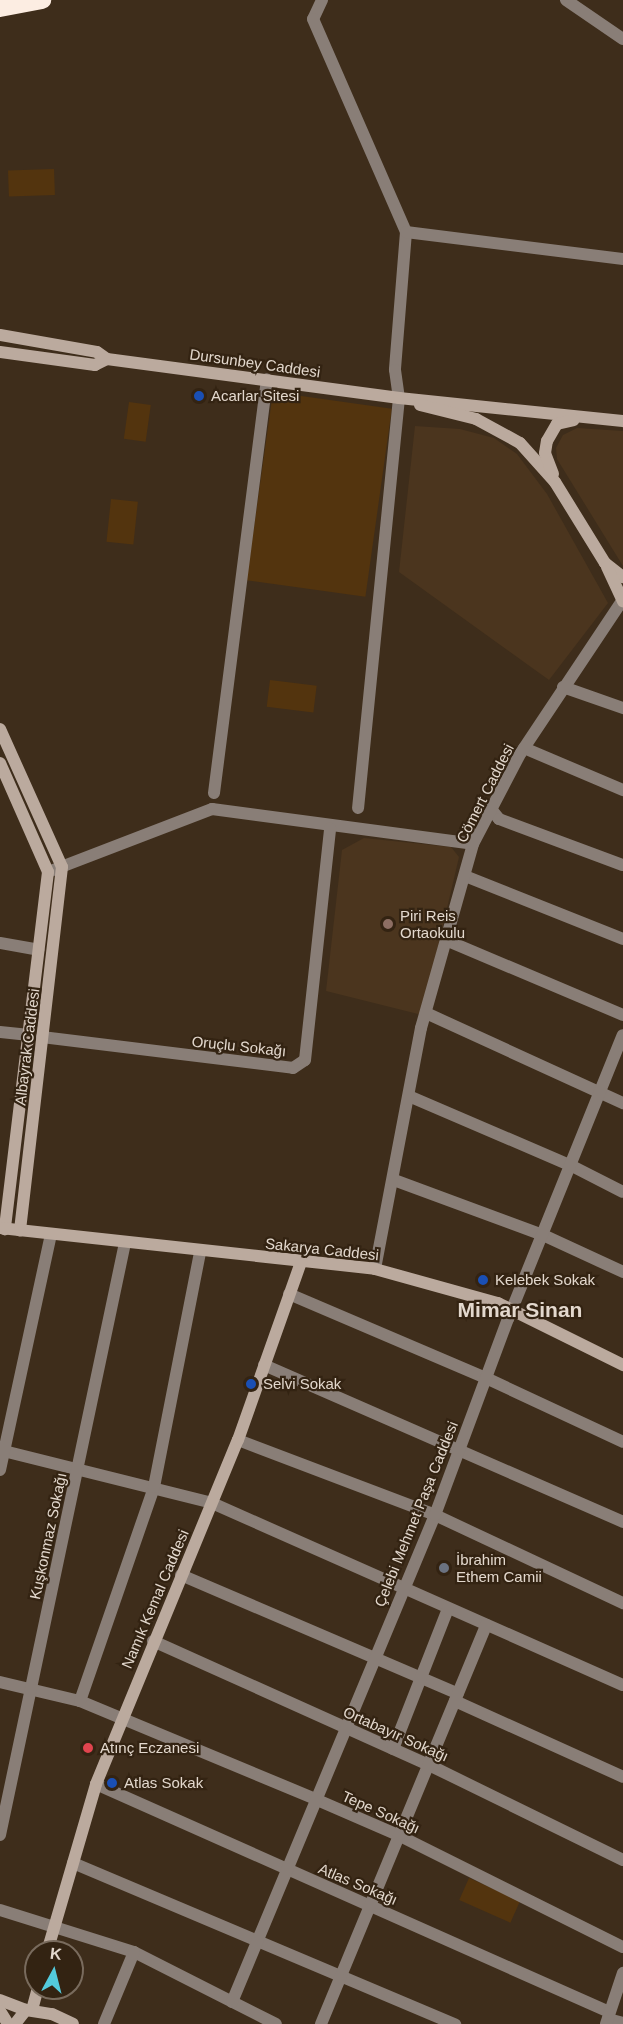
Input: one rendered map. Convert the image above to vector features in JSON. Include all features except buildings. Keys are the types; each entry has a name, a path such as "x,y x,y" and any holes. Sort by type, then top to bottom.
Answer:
{"highway":[{"path":"0,8 42,0"}],"street":[{"path":"322,0 313,19 406,232 395,370 399,398 358,808"},
{"path":"566,0 623,39"},
{"path":"406,232 623,259"},
{"name":"Dursunbey Caddesi","path":"0,334 97,352 107,359 399,398 584,418"},
{"path":"0,339 0,344"},
{"name":"Dursunbey Caddesi","path":"0,352 95,364 107,359"},
{"path":"214,793 267,380"},
{"name":"Dursunbey Caddesi","path":"399,398 496,427 520,443 555,482 605,563 623,577"},
{"path":"584,418 623,421"},
{"name":"Dursunbey Caddesi","path":"555,482 545,453 547,441 557,424 584,418"},
{"path":"605,563 623,602"},
{"name":"Cömert Caddesi","path":"375,1269 426,1013 448,942 473,844 524,748 562,687 623,602"},
{"path":"562,687 623,708"},
{"name":"Albayrak Caddesi","path":"0,729 62,867 54,953 20,1231"},
{"path":"524,748 623,790"},
{"path":"13,758 0,763 48,872 212,809 330,828 473,844"},
{"path":"491,809 499,819 623,865"},
{"name":"Oruçlu Sokağı","path":"42,1037 293,1068 305,1060 330,828"},
{"name":"Albayrak Caddesi","path":"2,1229 48,872"},
{"path":"465,876 623,939"},
{"path":"448,942 623,1015"},
{"path":"0,943 54,953"},
{"path":"426,1013 623,1103"},
{"path":"0,1032 42,1037"},
{"name":"Çelebi Mehmet Paşa Caddesi","path":"232,2002 374,1656 435,1515 512,1310 623,1035"},
{"path":"411,1097 570,1165 623,1192"},
{"path":"394,1180 543,1235 623,1272"},
{"name":"Sakarya Caddesi","path":"2,1229 375,1269 498,1303 623,1365"},
{"path":"0,1470 2,1451 51,1235"},
{"name":"Kuşkonmaz Sokağı","path":"0,1835 124,1243"},
{"path":"80,1701 154,1487 200,1252"},
{"name":"Namık Kemal Caddesi","path":"49,1940 96,1784 121,1718 238,1440 301,1262"},
{"path":"289,1294 486,1378 623,1442"},
{"path":"264,1365 459,1448 623,1522"},
{"path":"238,1440 435,1515 623,1603"},
{"path":"2,1451 212,1503 404,1590 623,1685"},
{"path":"181,1575 374,1656 623,1777"},
{"path":"393,1749 419,1677 448,1609"},
{"path":"321,2024 486,1625"},
{"name":"Ortabayır Sokağı","path":"153,1641 429,1765 623,1860"},
{"name":"Tepe Sokağı","path":"0,1682 80,1701 315,1799 400,1836 623,1947"},
{"name":"Atlas Sokağı","path":"96,1784 286,1870 371,1905 608,2018 623,2023"},
{"path":"73,1863 258,1939 455,2024"},
{"path":"0,1910 134,1953 276,2024"},
{"path":"104,2024 134,1953"},
{"path":"608,2018 623,1973"},
{"path":"0,2000 73,2024"},
{"path":"15,2024 29,2010 33,2000"},
{"path":"0,2011 8,2024"}],"shaded area":[{"path":"54,169 55,195 9,197 8,171"},
{"path":"273,392 392,409 365,597 247,580"},
{"path":"129,402 151,405 146,442 124,439"},
{"path":"415,426 460,429 494,438 517,454 547,494 608,603 549,680 399,572"},
{"path":"577,428 623,431 623,566 557,459 556,448 563,435"},
{"path":"111,499 138,502 133,545 107,542"},
{"path":"270,680 317,686 313,713 267,707"},
{"name":"Piri Reis Ortaokulu","path":"364,838 451,847 459,857 422,1015 326,991 342,850"},
{"path":"469,1878 520,1901 510,1923 459,1900"}],"place":[{"name":"Acarlar Sitesi","path":"199,396"},
{"name":"Piri Reis Ortaokulu","path":"388,924"},
{"name":"Kelebek Sokak","path":"483,1280"},
{"name":"Selvi Sokak","path":"251,1384"},
{"name":"İbrahim Ethem Camii","path":"444,1568"},
{"name":"Atınç Eczanesi","path":"88,1748"},
{"name":"Atlas Sokak","path":"112,1783"}],"district":[{"name":"Mimar Sinan","path":"520,1310"}]}
